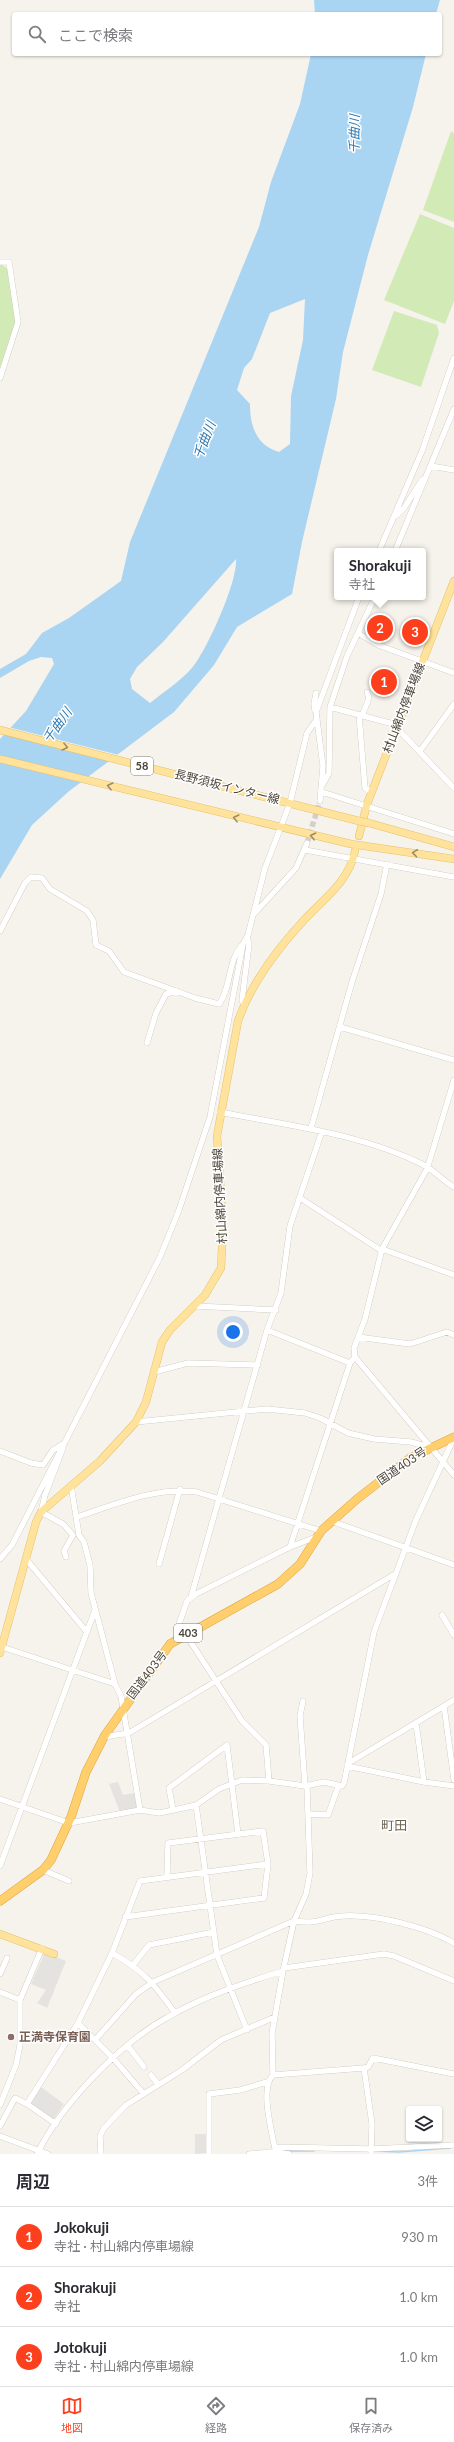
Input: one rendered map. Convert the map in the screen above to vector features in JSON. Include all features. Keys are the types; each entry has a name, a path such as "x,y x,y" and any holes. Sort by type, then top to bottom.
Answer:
{"highway":[{"name":"国道403号","path":"0,1901 43,1870 51,1860 69,1823 86,1772 104,1737 122,1708 170,1644 278,1584 300,1564 318,1534 331,1521 380,1481 429,1447 454,1437"}],"main road":[{"name":"村山綿内停車場線","path":"359,836 367,804 396,726 454,581"},
{"name":"長野須坂インター線","path":"0,730 369,823 454,847"},
{"name":"58","path":"0,759 278,828 351,844 454,859"},
{"name":"村山綿内停車場線","path":"1,1650 36,1522 41,1512 100,1461 136,1422 146,1402 162,1342 170,1330 195,1306 215,1280 221,1268 223,1255 223,1225 217,1136 220,1112 238,1021 244,1006 264,971 304,920 343,881 355,855"},
{"path":"0,1934 42,1948 54,1954"}],"street":[{"path":"0,262 9,262 18,322 0,378"},
{"path":"379,548 394,518 422,451 454,358"},
{"path":"396,548 454,408"},
{"path":"431,466 454,470"},
{"path":"394,518 404,508 428,473"},
{"path":"316,712 358,600"},
{"path":"323,784 329,773 330,707 358,633 374,600"},
{"path":"358,633 378,645 422,659 454,673"},
{"path":"367,692 369,698 361,716 366,788 372,792"},
{"path":"316,693 314,704 323,766 323,784 320,801"},
{"path":"420,751 454,704"},
{"path":"330,707 396,726 454,788"},
{"path":"0,931 25,883 31,876 42,878 50,889 87,911 93,920 96,945 109,951 124,972 219,1004 224,997 236,952 243,944 247,936 265,868 287,802 307,734 317,719"},
{"path":"322,792 367,804 454,834"},
{"path":"253,915 296,868 307,843"},
{"path":"305,850 355,855 387,864 454,877"},
{"path":"312,1128 352,982 381,894 387,864"},
{"path":"244,1006 242,1000 249,944 247,936"},
{"path":"0,1559 12,1545 62,1443 160,1257 191,1178 210,1117 243,944"},
{"path":"147,1043 156,1013 166,994 179,991"},
{"path":"340,1027 454,1060"},
{"path":"454,1080 427,1166 382,1250 354,1348 355,1358 454,1475"},
{"path":"220,1112 312,1128 376,1144 427,1166 454,1187"},
{"path":"191,1597 220,1500 267,1330 276,1310 281,1293 287,1235 322,1131"},
{"path":"300,1198 382,1250 454,1275"},
{"path":"195,1306 276,1310"},
{"path":"267,1330 350,1363"},
{"path":"358,1337 410,1344 448,1332 454,1335"},
{"path":"290,1547 329,1423 350,1363 355,1358"},
{"path":"154,1372 188,1363 258,1365"},
{"path":"136,1422 267,1409 305,1413 329,1423 340,1430 374,1439 411,1442 429,1447"},
{"path":"308,1814 328,1815 338,1787 344,1783 370,1660 370,1646 405,1549 442,1461 454,1437"},
{"path":"0,1451 31,1463 43,1465 54,1450 62,1443"},
{"path":"62,1443 63,1450 45,1495 41,1512 64,1524 73,1535 64,1551 66,1557"},
{"path":"71,1485 79,1535 84,1542 90,1565 91,1593 115,1684 121,1696 122,1708 129,1733 140,1810"},
{"path":"159,1564 180,1490"},
{"path":"77,1517 130,1500 180,1490 220,1500 298,1524 318,1534"},
{"path":"331,1521 405,1549 454,1565"},
{"path":"269,1781 266,1745 255,1732 247,1728 179,1624 187,1600 191,1597 318,1534"},
{"path":"26,1559 87,1632"},
{"path":"104,1737 129,1733 395,1574"},
{"path":"0,1866 23,1807 72,1668 96,1610"},
{"path":"442,1615 454,1635"},
{"path":"1,1650 72,1668 115,1684"},
{"path":"347,1765 454,1700"},
{"path":"276,2151 266,2095 268,2082 273,2075 272,2033 283,1969 294,1921 309,1884 308,1814 300,1716 303,1701"},
{"path":"444,1706 454,1704"},
{"path":"444,1706 454,1780"},
{"path":"416,1723 424,1782"},
{"path":"173,1810 169,1788 227,1746 238,1834"},
{"path":"347,1765 424,1782 454,1786"},
{"path":"0,1799 69,1823 140,1810 159,1813 196,1805 231,1783 242,1780 269,1781 306,1786 324,1782 338,1787"},
{"path":"196,1805 217,1956 247,2030"},
{"path":"125,1917 264,1898 268,1864 263,1831 168,1843 167,1877"},
{"path":"27,2104 78,2023 112,1953 140,1881 268,1864"},
{"path":"43,1870 69,1881"},
{"path":"95,2040 136,1994 153,1982 217,1956 294,1921 310,1924 342,1916 370,1918 419,1928 440,1935 454,1943"},
{"path":"133,1965 149,1945 214,1932"},
{"path":"0,2105 16,2065 20,2044 20,2000 42,1948"},
{"path":"112,1953 133,1965 153,1982 175,2013"},
{"path":"38,2152 74,2100 113,2058 175,2013 229,1988 283,1969 384,1954 394,1956 454,1982"},
{"path":"0,1974 7,1958"},
{"path":"0,1992 20,2000"},
{"path":"101,2154 100,2136 104,2128 126,2105 142,2093 207,2052 221,2040 275,2017"},
{"path":"78,2023 113,2058 142,2093"},
{"path":"128,2046 144,2067"},
{"path":"273,2075 364,2068 368,2067 373,2058 454,2074"},
{"path":"364,2068 372,2124 371,2152"},
{"path":"151,2075 158,2084"},
{"path":"209,2154 209,2094 240,2090 268,2082"},
{"path":"0,2126 15,2098 27,2104 56,2124"},
{"path":"0,2136 38,2152 48,2154"},
{"path":"249,2154 276,2151 371,2152 454,2146"},
{"path":"276,2151 289,2154"}],"green space":[{"path":"451,131 454,133 454,222 423,210"},
{"path":"420,214 454,228 454,301 445,324 384,300"},
{"path":"0,263 9,270 16,324 0,372"},
{"path":"394,311 437,325 439,333 421,387 372,370"}],"shaded area":[{"path":"118,1782 123,1795 140,1792 140,1808 120,1812 109,1784"},
{"path":"45,1952 66,1961 47,2008 37,2003 46,1990 31,1984"},
{"path":"41,2087 64,2104 53,2120 30,2103"},
{"path":"195,2134 207,2134 207,2153 195,2154"}],"water":[{"path":"314,0 440,0 437,12 315,12"},
{"name":"千曲川","path":"311,56 426,56 413,107 368,255 343,352 336,399 302,542 292,594 237,627 214,665 174,712 68,792 32,825 0,879 0,739 26,711 54,664 52,658 41,657 29,661 0,678 0,669 26,654 42,633 69,618 121,581 130,542 259,227 271,182 300,104","holes":["305,299 303,340 291,396 290,444 279,452 271,449 260,440 251,420 250,404 237,390 244,368 252,359 270,313","236,559 233,581 216,626 197,661 175,684 150,703 132,689 130,679 137,667 163,642"]}],"pier":[{"path":"8,727 119,755 111,761 2,734"}],"waterway":[{"path":"374,2151 399,2152 450,2148"},
{"path":"284,2151 314,2151"}],"tunnel":[{"path":"307,843 320,801"}],"place":[{"name":"Shorakuji","path":"380,628"},
{"name":"Jotokuji","path":"415,632"},
{"name":"Jokokuji","path":"384,682"},
{"name":"正満寺保育園","path":"11,2037"}],"district":[{"name":"町田","path":"394,1825"}]}
